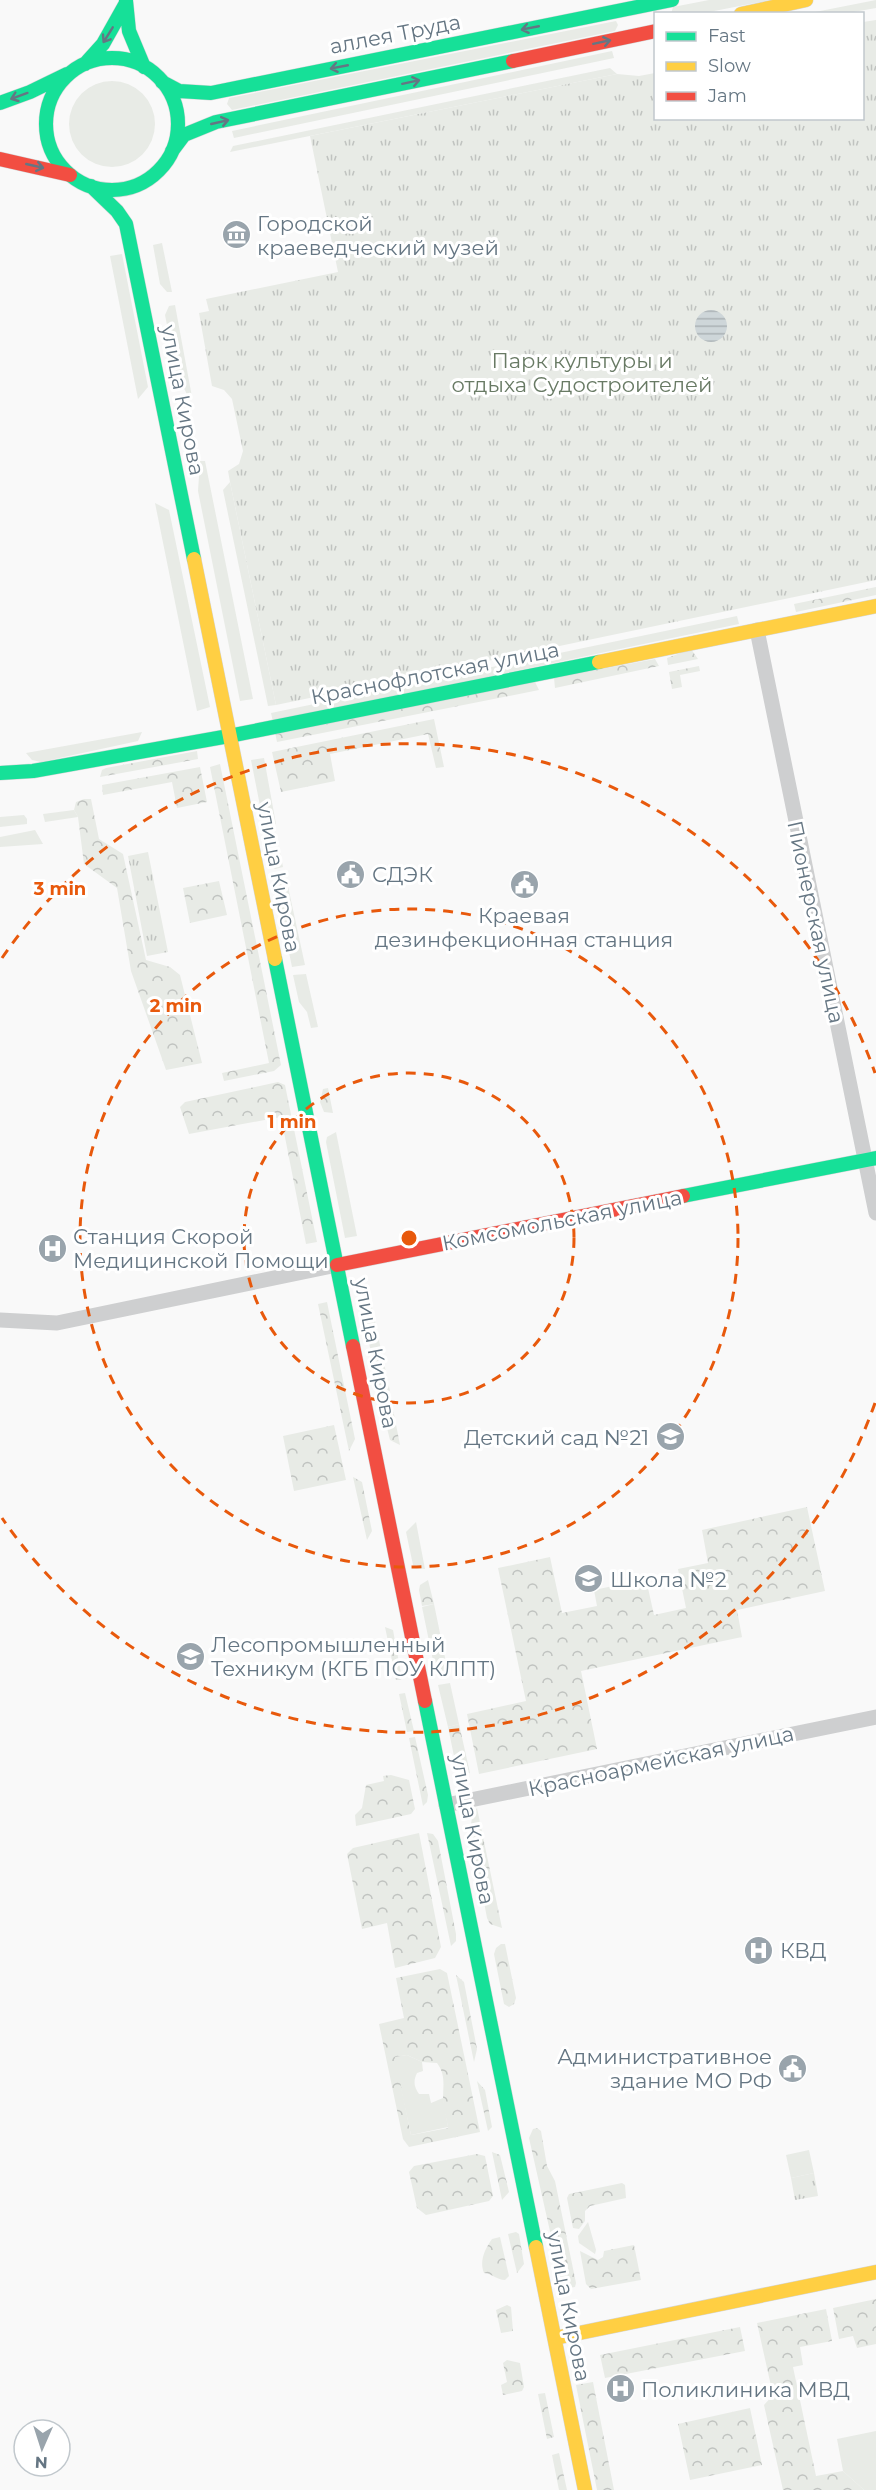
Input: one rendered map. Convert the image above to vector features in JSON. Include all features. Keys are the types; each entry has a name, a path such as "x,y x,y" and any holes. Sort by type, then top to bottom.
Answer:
{"main road":[{"name":"аллея Труда","path":"162,82 179,91 211,93 649,2 672,0"},
{"path":"750,12 806,0"},
{"path":"126,2 129,30 144,67"},
{"path":"70,175 61,166 49,145 46,121 48,109 57,87 103,44 126,2"},
{"path":"0,159 70,175 91,186 103,189 121,189 149,178 166,161 184,135 216,122 654,31"},
{"path":"0,103 30,92 80,67 109,58 133,62 144,67 162,82 174,103 177,133 172,151"},
{"name":"улица Кирова","path":"126,224 133,201 149,178"},
{"name":"улица Кирова","path":"91,186 117,211 126,224 585,2490"},
{"name":"Краснофлотская улица","path":"0,773 33,771 229,736 876,606"},
{"name":"Комсомольская улица","path":"337,1265 871,1159"},
{"path":"555,2338 876,2272"}],"street":[{"path":"649,2 654,26"},
{"name":"Пионерская улица","path":"757,630 871,1159 876,1214"},
{"name":"Комсомольская улица","path":"0,1320 57,1323 337,1265"},
{"name":"Красноармейская улица","path":"446,1805 876,1718"}],"green space":[{"path":"709,0 770,0 709,12 672,12 673,7"},
{"path":"876,0 876,8 854,12 815,12"},
{"name":"Парк культуры и отдыха Судостроителей","path":"876,20 876,580 276,705 228,471 239,464 243,451 232,399 224,390 212,386 199,313 209,311 206,299 338,272 310,136 617,74 639,76 654,73 654,120 864,120 864,22"},
{"path":"616,21 618,25 615,31 232,110 227,104 229,98"},
{"path":"612,51 614,58 234,138 232,131"},
{"path":"610,68 617,74 230,152 233,146"},
{"path":"112,81 136,88 148,100 155,124 148,148 136,160 112,167 88,160 76,148 69,124 76,100 88,88"},
{"path":"162,243 172,292 167,292 160,284 153,245"},
{"path":"122,254 148,387 138,399 110,256"},
{"path":"175,305 192,397 188,397 176,370 165,315 169,306"},
{"path":"200,461 205,461 253,699 240,701 198,491"},
{"path":"230,482 276,705 268,706 223,490"},
{"path":"155,503 169,510 210,707 197,711"},
{"path":"876,587 876,595 796,612 794,604"},
{"path":"737,616 739,624 273,722 271,713"},
{"path":"691,649 698,659 668,665 667,658"},
{"path":"655,659 659,666 555,688 554,678"},
{"path":"699,666 700,671 680,675 682,687 672,689 669,672"},
{"path":"535,682 539,690 277,742 275,732"},
{"path":"434,719 444,767 436,768 428,734 330,754 335,781 281,792 272,752"},
{"path":"142,732 138,741 41,762 32,760 26,753"},
{"path":"197,751 198,759 100,777 102,770 106,768"},
{"path":"264,758 276,824 264,826 251,760"},
{"path":"220,764 281,1065 274,1071 224,1081 222,1073 269,1063 210,767"},
{"path":"200,767 207,802 177,808 172,782 103,795 102,785"},
{"path":"91,799 99,839 123,854 146,960 170,967 180,975 202,1063 166,1070 131,971 117,888 84,864 78,817 74,810 76,802"},
{"path":"74,810 78,817 45,822 43,814"},
{"path":"24,815 27,824 0,827 0,817"},
{"path":"35,830 43,844 0,847 0,837"},
{"path":"279,848 283,867 275,869 270,865 267,851"},
{"path":"148,852 168,952 147,956 128,856"},
{"path":"219,881 227,915 190,923 183,888"},
{"path":"287,882 305,965 292,967 276,889 277,884"},
{"path":"306,974 318,1027 311,1028 307,1012 299,1002 293,975"},
{"path":"278,1082 285,1085 317,1242 306,1244 281,1117 189,1134 180,1107 185,1102"},
{"path":"328,1088 333,1113 324,1112 320,1102 323,1089"},
{"path":"336,1132 357,1236 345,1238 326,1142 327,1137"},
{"path":"369,1294 390,1391 383,1390 377,1384 360,1296"},
{"path":"327,1302 355,1439 349,1451 318,1304"},
{"path":"393,1409 400,1445 390,1440 387,1427 387,1415"},
{"path":"334,1425 346,1480 294,1491 283,1436"},
{"path":"353,1477 362,1482 372,1531 367,1540"},
{"path":"807,1507 825,1591 737,1610 742,1637 581,1671 597,1749 479,1774 467,1714 526,1701 498,1568 550,1557 562,1613 597,1606 594,1590 646,1579 654,1615 686,1608 678,1569 708,1563 702,1530"},
{"path":"416,1522 425,1569 415,1568 413,1565 406,1532"},
{"path":"428,1580 434,1604 422,1606 420,1585"},
{"path":"434,1604 448,1672 436,1675 422,1607"},
{"path":"385,1627 393,1630 402,1679 396,1680"},
{"path":"450,1683 459,1724 448,1727 438,1685"},
{"path":"405,1693 414,1731 407,1732 399,1694"},
{"path":"459,1724 470,1773 458,1772 456,1766 448,1727"},
{"path":"415,1737 428,1795 427,1802 423,1806 409,1738"},
{"path":"391,1775 409,1780 415,1809 411,1814 356,1826 355,1815 362,1808 366,1785 384,1781 383,1776"},
{"path":"477,1808 502,1928 490,1924 487,1918 470,1829 473,1813"},
{"path":"419,1833 441,1947 435,1958 395,1968 387,1923 362,1929 347,1854 353,1848"},
{"path":"427,1833 433,1834 438,1841 456,1934 456,1941 451,1946"},
{"path":"505,1944 516,1998 514,2004 509,2007 504,2004 494,1954 496,1948"},
{"path":"440,1969 447,1973 480,2132 409,2147 403,2139 379,2024 404,2018 396,1978","holes":["407,2055 422,2062 437,2063 442,2072 443,2102 448,2128 411,2135 395,2057"]},
{"path":"456,1975 464,1982 477,2049 474,2062"},
{"path":"407,2055 422,2062 423,2071 417,2073 415,2081 419,2094 429,2094 431,2103 443,2098 448,2127 411,2135 394,2057"},
{"path":"477,2081 485,2090 492,2127 488,2131"},
{"path":"537,2128 541,2131 547,2166 555,2181 575,2287 563,2289 529,2138 533,2129"},
{"path":"809,2150 814,2173 791,2178 786,2155"},
{"path":"492,2152 500,2155 509,2192 502,2200"},
{"path":"477,2154 485,2156 493,2196 489,2201 426,2215 417,2208 409,2172 414,2166"},
{"path":"814,2173 818,2196 795,2200 791,2178"},
{"path":"622,2183 625,2185 626,2198 590,2206 585,2211 585,2221 579,2229 573,2228 567,2198 569,2194"},
{"path":"588,2222 596,2250 595,2254 579,2243 578,2236"},
{"path":"516,2232 519,2234 524,2264 517,2273 508,2234"},
{"path":"500,2237 509,2276 505,2280 484,2273 483,2269 482,2260 487,2247 492,2239"},
{"path":"634,2245 641,2280 591,2289 586,2284 580,2251 598,2260 603,2257 604,2251"},
{"path":"876,2299 876,2344 857,2348 853,2336 839,2339 833,2308"},
{"path":"507,2305 511,2307 513,2331 501,2333 496,2310"},
{"path":"826,2309 832,2341 800,2347 803,2365 793,2367 816,2476 843,2471 864,2490 783,2490 764,2405 773,2395 757,2323"},
{"path":"740,2327 745,2351 605,2378 600,2355"},
{"path":"507,2360 520,2363 524,2387 522,2391 503,2395 501,2385 507,2382 503,2363"},
{"path":"593,2382 614,2490 597,2490 576,2385"},
{"path":"545,2393 554,2437 547,2439 538,2394"},
{"path":"750,2408 762,2465 690,2480 678,2424"},
{"path":"876,2431 876,2490 864,2490 843,2471 837,2439"},
{"path":"559,2453 567,2490 559,2490 552,2455"}],"shaded area":[{"path":"711,310 722,315 727,326 722,337 711,342 700,337 695,326 700,315"}],"traffic: fast":[{"path":"162,82 179,91 211,93 672,0"},
{"path":"126,1 129,31 144,67"},
{"path":"85,64 103,44 126,3"},
{"path":"112,58 137,63 158,78 173,99 178,124 173,149 158,170 137,185 112,190 87,185 66,170 51,149 46,124 51,99 66,78 87,63 112,58"},
{"path":"172,151 184,135 216,122 513,61"},
{"path":"0,103 30,92 67,74"},
{"path":"91,186 117,211 126,224 194,559"},
{"path":"0,773 33,771 229,736 599,662"},
{"path":"275,959 353,1346"},
{"path":"683,1196 876,1158"},
{"path":"425,1701 536,2247"}],"traffic: slow":[{"path":"750,12 806,0"},
{"path":"194,559 275,959"},
{"path":"599,662 876,606"},
{"path":"536,2247 585,2490"},
{"path":"555,2338 876,2272"}],"traffic: jam":[{"path":"513,61 654,31"},
{"path":"0,159 70,175"},
{"path":"337,1265 683,1196"},
{"path":"353,1346 425,1701"}],"place":[{"name":"Городской краеведческий музей","path":"236,235"},
{"name":"СДЭК","path":"351,874"},
{"name":"Краевая дезинфекционная станция","path":"524,884"},
{"name":"Станция Скорой Медицинской Помощи","path":"52,1248"},
{"name":"Детский сад №21","path":"670,1437"},
{"name":"Школа №2","path":"589,1579"},
{"name":"Лесопромышленный Техникум (КГБ ПОУ КЛПТ)","path":"190,1656"},
{"name":"КВД","path":"759,1950"},
{"name":"Административное здание МО РФ","path":"793,2068"},
{"name":"Поликлиника МВД","path":"620,2389"}]}
